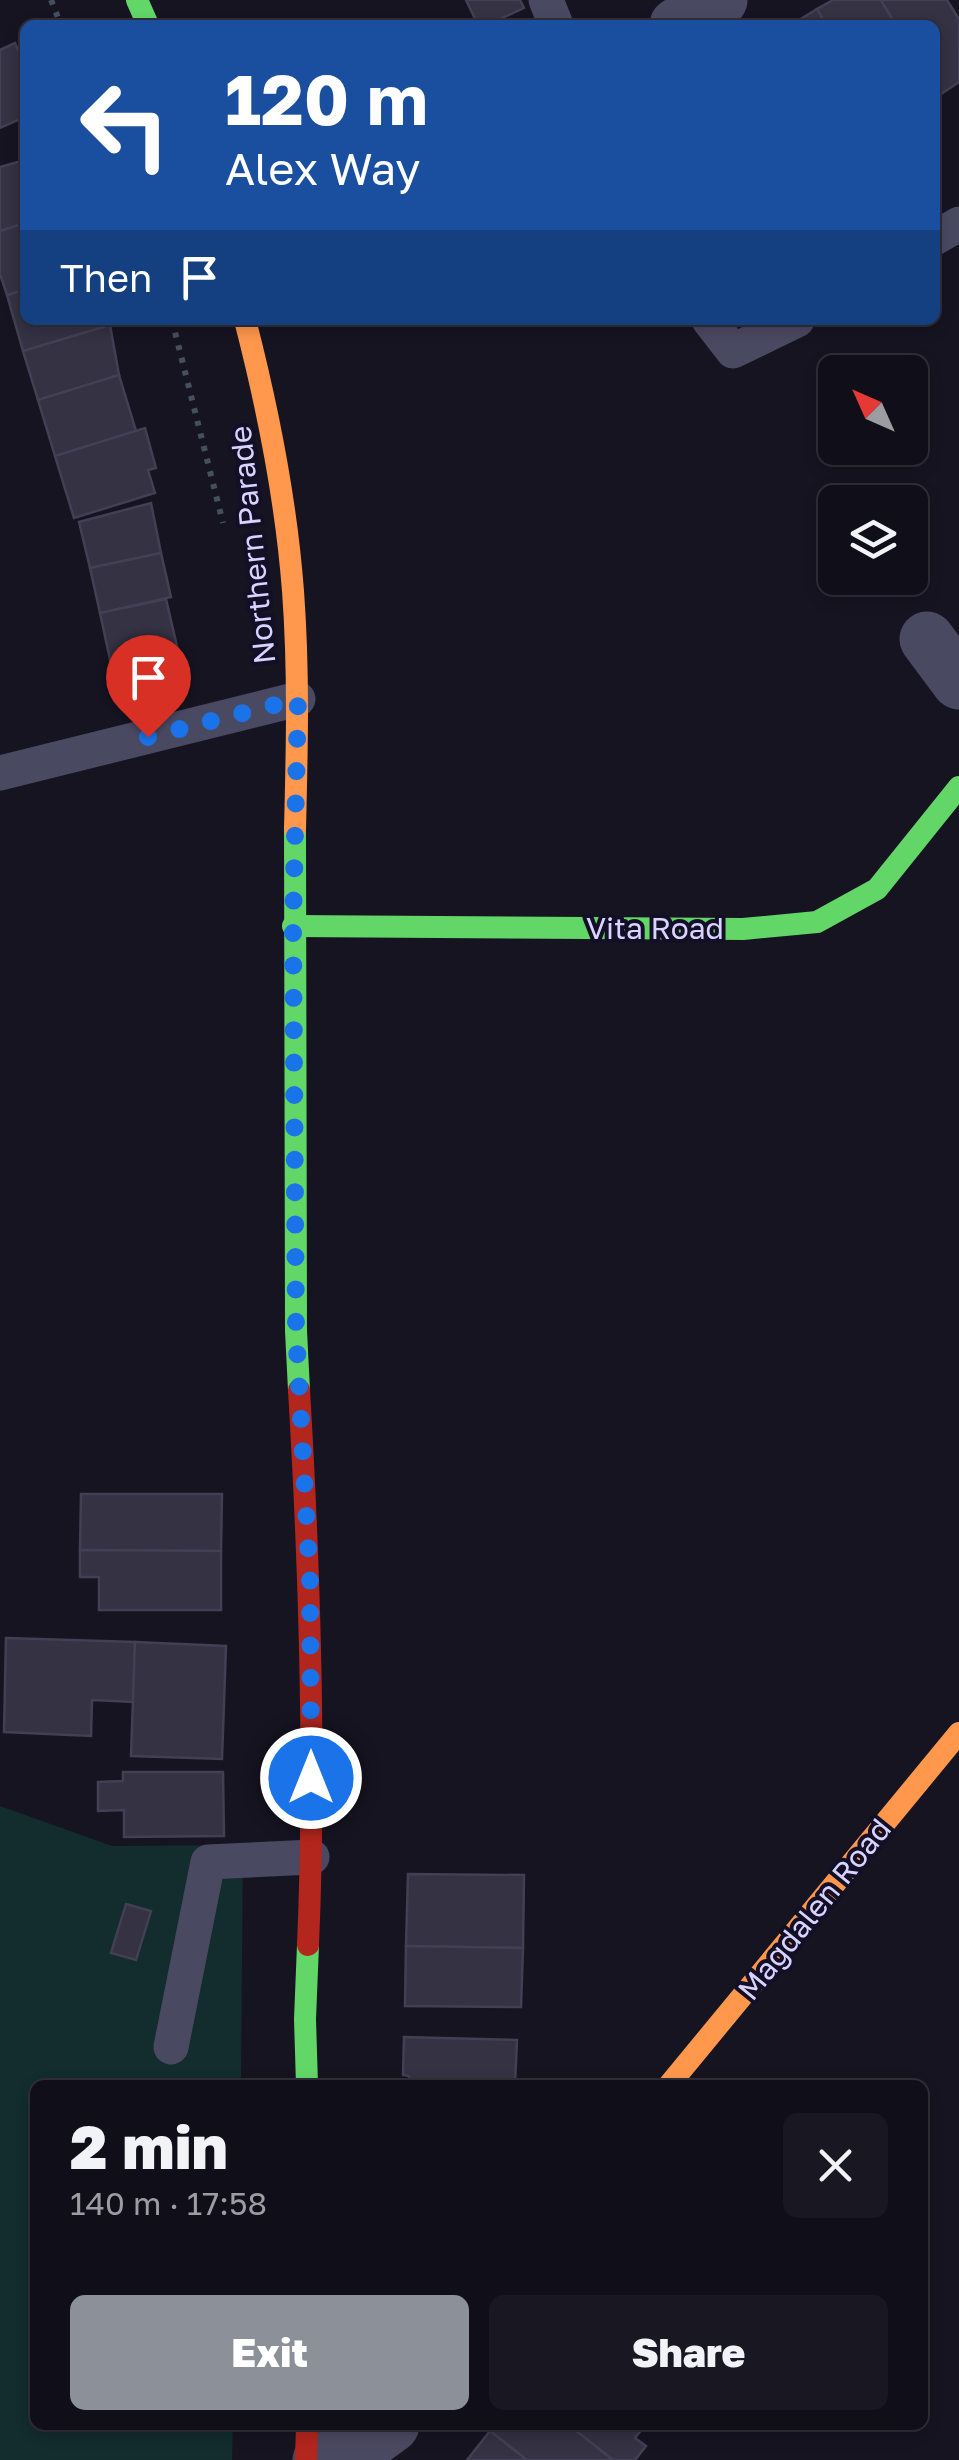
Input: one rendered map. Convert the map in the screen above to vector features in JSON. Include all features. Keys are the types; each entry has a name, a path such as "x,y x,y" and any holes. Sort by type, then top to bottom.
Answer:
{"main road":[{"name":"Northern Parade","path":"246,325 265,398 283,498 293,591 298,699 293,926 296,1331 310,1580 312,1857 305,2019 307,2080"},
{"name":"Vita Road","path":"293,926 742,928 817,922 877,889 959,787"},
{"name":"Magdalen Road","path":"673,2080 959,1732"},
{"path":"306,2460 307,2430"}],"street":[{"path":"686,20 720,0"},
{"path":"928,639 959,682"},
{"path":"320,2460 355,2452 385,2430"}],"lane":[{"path":"713,325 734,351 787,325"},
{"path":"0,773 298,699"},
{"path":"171,2047 208,1862 312,1857"}],"green space":[{"path":"0,1806 112,1846 243,1845 241,2080 30,2080 30,2430 233,2430 232,2460 0,2460"}],"building":[{"path":"466,0 520,0 524,8 498,20 476,20"},
{"path":"833,0 881,0 893,20 823,20 817,9"},
{"path":"881,0 947,0 959,19 959,82 940,95 940,20 893,20"},
{"path":"817,9 823,20 799,20"},
{"path":"15,43 20,54 20,119 0,128 0,50"},
{"path":"20,161 20,225 0,231 0,167"},
{"path":"20,225 20,291 7,295 0,274 0,231"},
{"path":"20,291 20,325 110,325 23,351 7,295"},
{"path":"110,325 119,375 38,400 23,351"},
{"path":"119,375 136,431 55,456 38,400"},
{"path":"145,428 156,468 148,470 155,493 74,518 55,456"},
{"path":"151,503 161,553 90,568 79,522"},
{"path":"161,553 171,597 100,613 90,568"},
{"path":"166,599 182,668 115,683 100,613"},
{"path":"81,1494 222,1494 221,1551 80,1550"},
{"path":"80,1550 221,1551 221,1610 99,1610 99,1577 80,1577"},
{"path":"6,1638 135,1642 133,1702 92,1700 91,1736 4,1732"},
{"path":"135,1642 226,1646 222,1759 131,1756"},
{"path":"123,1772 223,1772 224,1836 124,1837 124,1810 98,1811 98,1782 123,1781"},
{"path":"408,1874 524,1875 523,1948 406,1946"},
{"path":"126,1904 151,1911 136,1960 111,1953"},
{"path":"406,1946 523,1948 521,2007 405,2006"},
{"path":"404,2037 517,2040 515,2080 409,2080 409,2076 403,2075"},
{"path":"575,2430 613,2460 527,2460 490,2431"},
{"path":"575,2430 641,2430 635,2438 646,2446 635,2460 613,2460"},
{"path":"490,2431 527,2460 467,2460"}],"traffic: fast":[{"path":"137,0 146,20"},
{"path":"293,926 743,929 817,922 877,889 959,787"},
{"path":"295,829 299,1390"},
{"path":"307,2080 308,1945"}],"traffic: slow":[{"path":"246,325 275,454 290,557 297,681 295,829"},
{"path":"673,2080 959,1733"}],"traffic: jam":[{"path":"299,1390 311,1668 308,1945"},
{"path":"306,2460 307,2430"}],"route":[{"path":"148,737 298,699 293,926 296,1331 310,1580 311,1778"}]}
